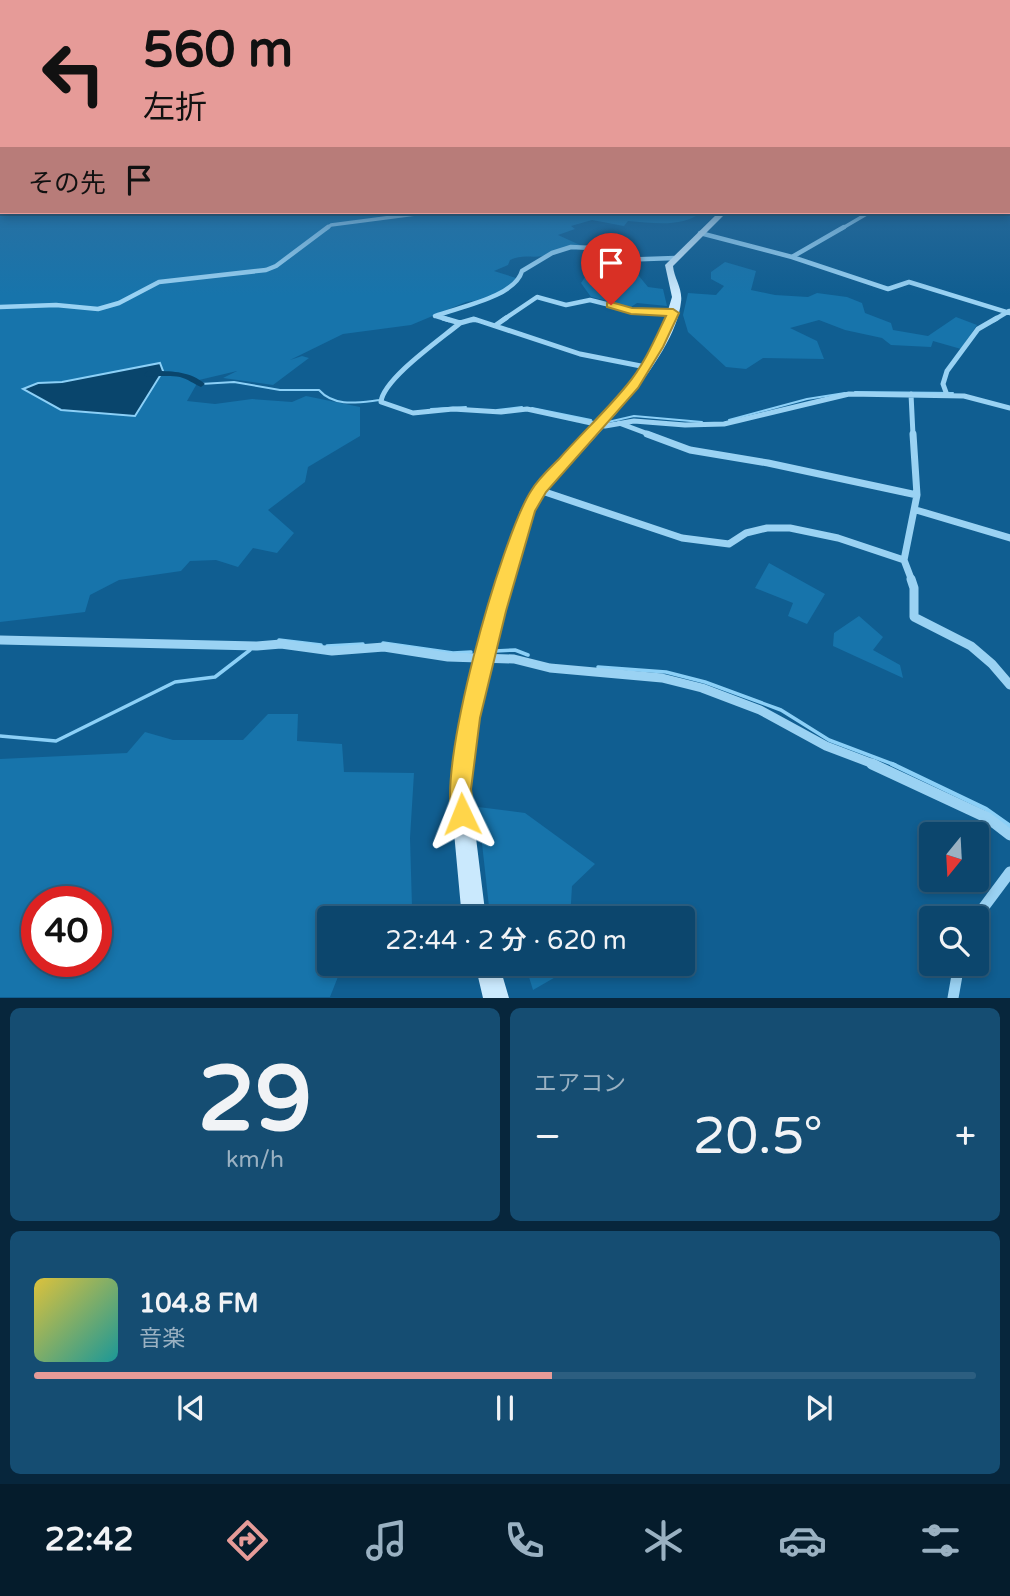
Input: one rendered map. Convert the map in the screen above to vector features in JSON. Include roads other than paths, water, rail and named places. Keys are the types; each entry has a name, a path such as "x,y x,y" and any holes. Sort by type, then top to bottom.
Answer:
{"street":[{"path":"0,307 56,305 80,309 105,308 159,282 266,271 331,225 416,214"},
{"path":"473,906 460,789 470,718 484,658 527,511 539,490 646,367 677,300 675,285 668,271 675,258 721,214"},
{"path":"792,257 867,214"},
{"path":"700,233 792,257 888,289 909,282 1009,312"},
{"path":"460,323 435,316 470,303 495,299 520,279 522,271 562,250 592,248 622,260 675,258"},
{"path":"496,326 537,297 566,305 577,298 592,299 631,311 673,313"},
{"path":"946,393 943,384 947,371 978,329 1009,312"},
{"path":"646,367 611,364 584,357 474,319 460,323 398,375 381,399 413,413 453,409 542,411 598,425 634,421 685,425 724,424 849,394 946,393 1010,408"},
{"path":"911,394 917,495 904,560 914,588 914,617 923,624 955,636 986,658 1010,685"},
{"path":"618,423 690,450 768,463 917,495"},
{"path":"539,490 659,531 711,544 729,544 738,535 753,528 776,525 797,528 904,560"},
{"path":"916,510 1010,538"},
{"path":"0,640 257,646 281,644 332,651 384,647 447,657 514,659 550,668 662,678 702,688 760,710 827,746 860,758 988,818 1010,835"},
{"path":"985,906 1010,872"},
{"path":"490,976 496,998"},
{"path":"953,998 957,976"}],"waterway":[{"path":"148,374 182,375 201,384"},
{"path":"201,384 234,382 280,390 319,390 325,396 348,403 381,400"},
{"path":"855,392 953,393"},
{"path":"729,420 807,399 845,393"},
{"path":"431,409 466,407"},
{"path":"497,410 522,407"},
{"path":"532,408 591,420"},
{"path":"608,422 634,416 702,422"},
{"path":"279,640 321,645"},
{"path":"383,643 453,653 471,652"},
{"path":"327,646 363,644"},
{"path":"0,736 56,741 175,682 215,677 250,650"},
{"path":"495,651 515,650 528,655"},
{"path":"598,667 666,672 705,682 781,710 829,740 895,765"},
{"path":"892,764 986,809 1010,826"}]}
